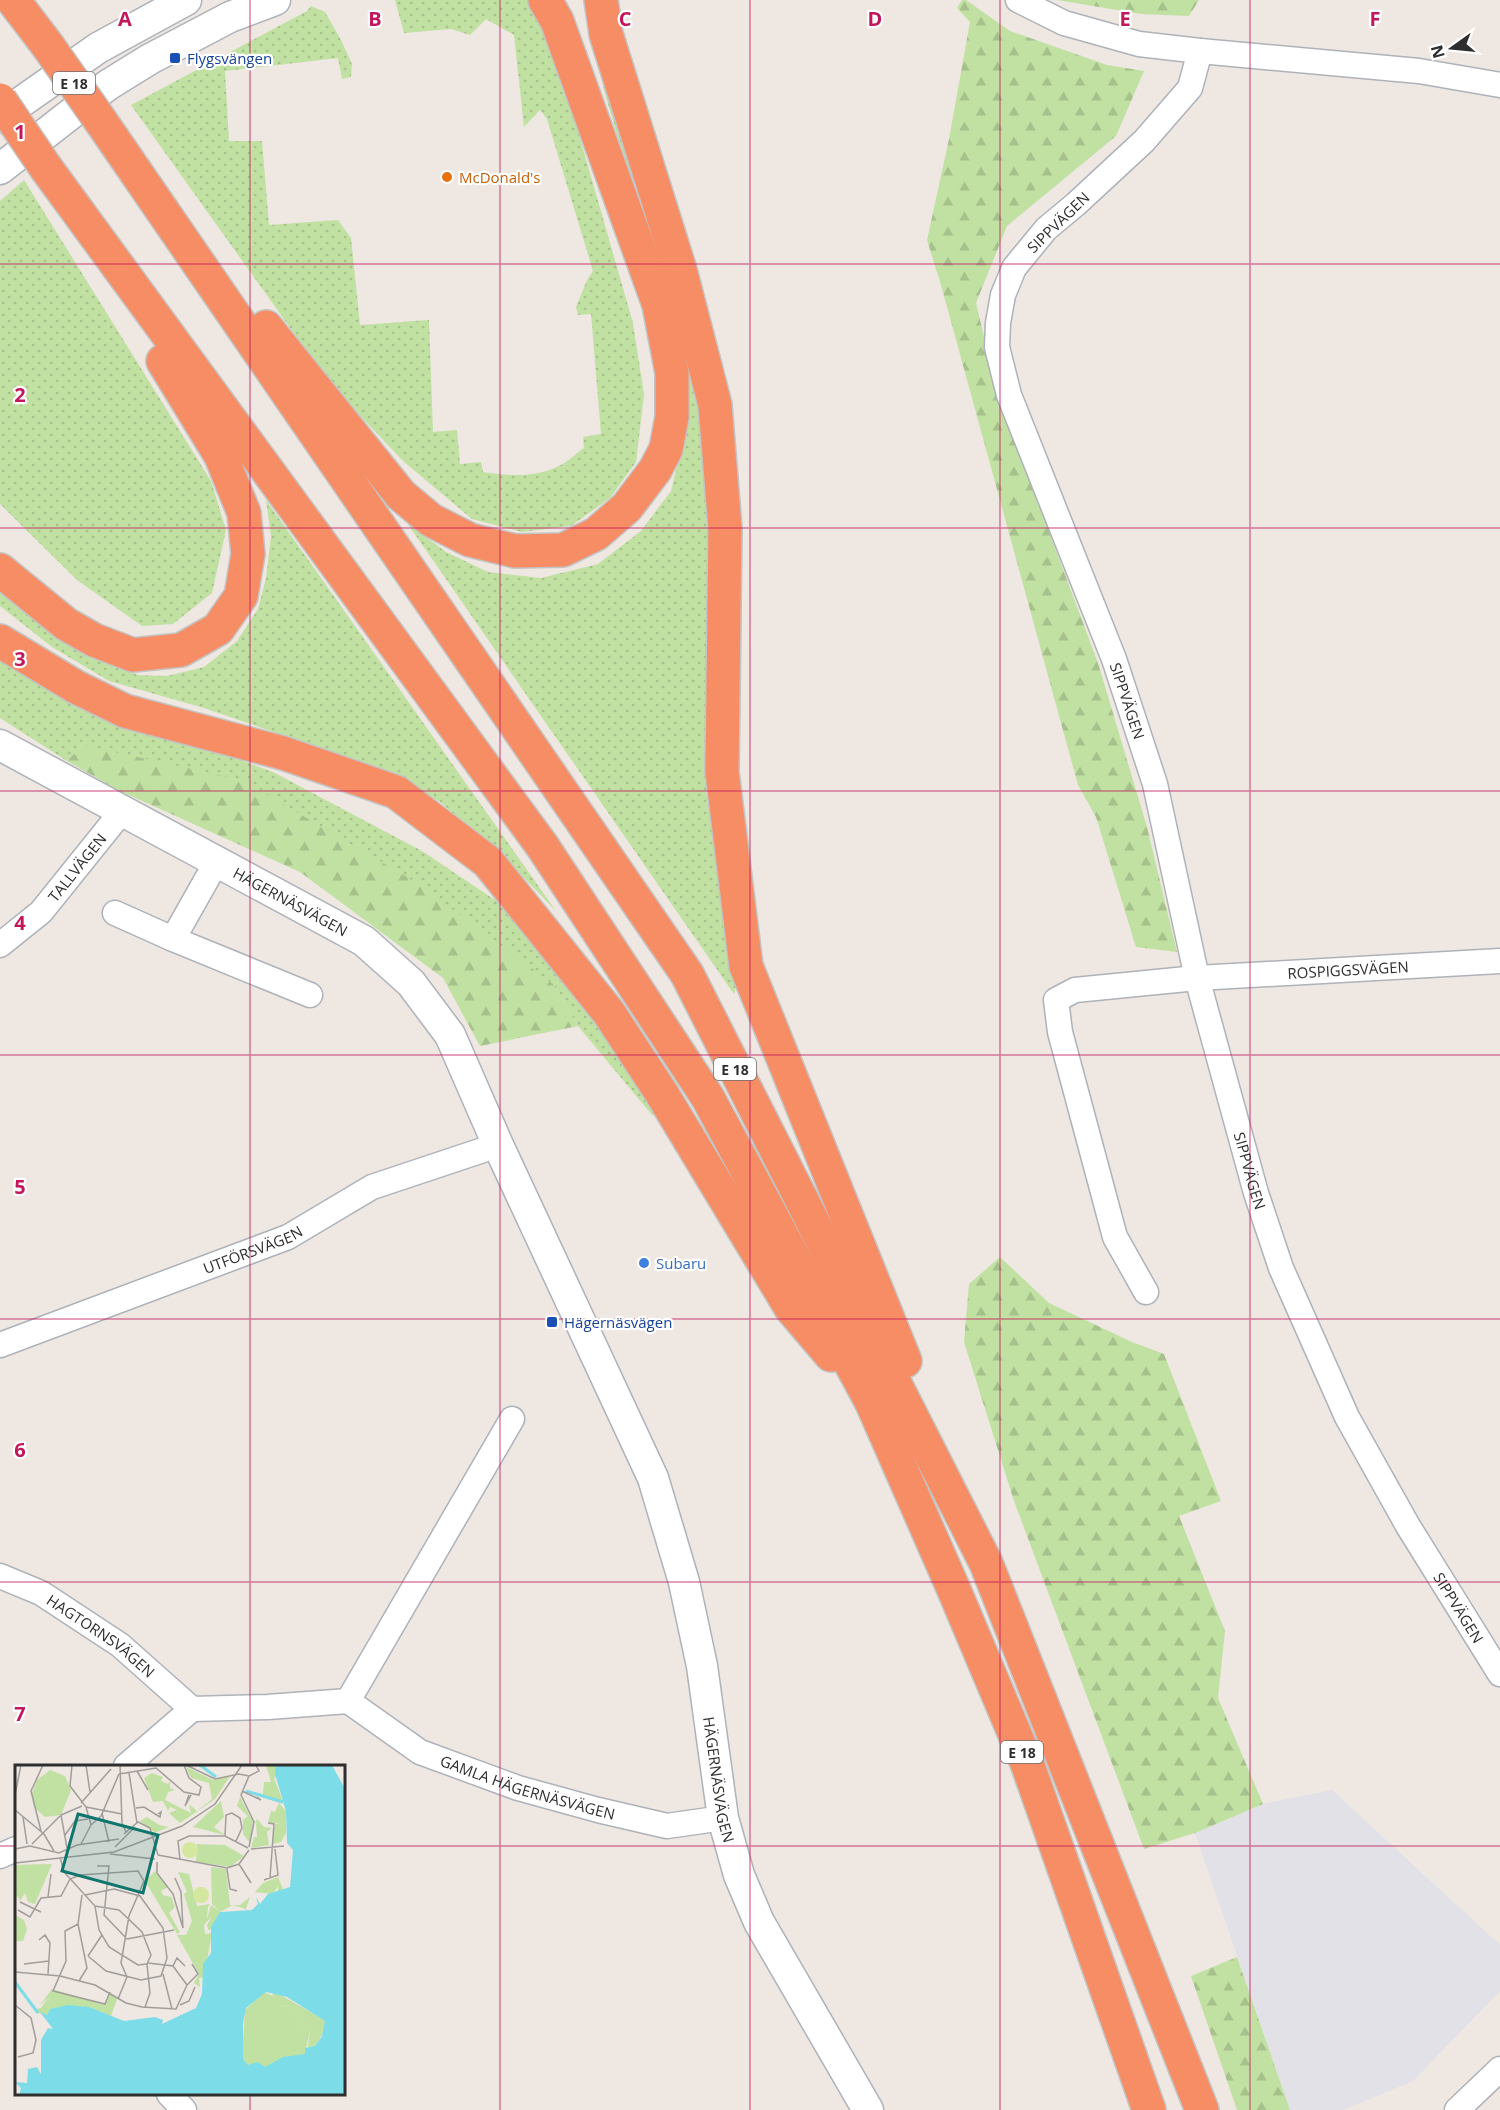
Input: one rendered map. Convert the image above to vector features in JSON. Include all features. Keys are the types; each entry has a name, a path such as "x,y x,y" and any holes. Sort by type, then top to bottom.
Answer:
{"highway":[{"name":"E 18","path":"13,0 100,120 687,975 986,1563 1202,2110"},
{"path":"100,120 401,495 430,520 471,540 515,552 563,550 596,534 627,507 655,470 666,449 672,417 672,374 658,305 557,21 545,0"},
{"path":"601,0 606,34 680,270 715,405 725,528 722,772 746,966 986,1563"},
{"name":"E 18","path":"0,100 46,168 543,847 708,1098 872,1403 954,1590 1027,1763 1149,2110"},
{"path":"0,570 66,624 94,640 133,655 181,650 218,629 241,596 248,554 244,513 221,456 46,168"},
{"path":"0,641 76,687 125,711 283,753 396,792 489,862 609,1013 662,1094 790,1308 872,1403"}],"street":[{"path":"0,117 98,48 186,0"},
{"path":"0,169 108,86 150,58 230,17 274,0"},
{"path":"1017,0 1064,22 1139,44 1419,71 1500,84"},
{"name":"SIPPVÄGEN","path":"1200,51 1190,88 1144,141 1046,229 1014,268 1003,295 997,347 1008,395 1114,659 1155,784 1197,978 1256,1193 1286,1278 1347,1417 1408,1526 1500,1674"},
{"name":"HÄGERNÄSVÄGEN","path":"0,745 364,941 411,983 450,1035 653,1478 684,1582 700,1656 723,1818 739,1875 759,1922 868,2110"},
{"name":"TALLVÄGEN","path":"0,945 41,912 123,810"},
{"path":"173,939 217,861"},
{"path":"115,913 310,995"},
{"name":"ROSPIGGSVÄGEN","path":"1146,1293 1115,1237 1060,1032 1056,1000 1076,990 1197,978 1500,961"},
{"name":"UTFÖRSVÄGEN","path":"0,1345 288,1237 372,1187 498,1144"},
{"path":"128,1765 192,1709 268,1707 348,1701 512,1419"},
{"name":"HAGTORNSVÄGEN","path":"0,1576 41,1593 120,1645 192,1709"},
{"name":"GAMLA HÄGERNÄSVÄGEN","path":"348,1701 420,1752 518,1788 667,1826 723,1818"},
{"path":"0,1856 15,1849"},
{"path":"1457,2110 1500,2069"},
{"path":"170,2095 184,2110"}],"shaded area":[{"path":"1332,1790 1500,1945 1500,1991 1413,2081 1343,2110 1290,2110 1195,1833 1263,1804"}],"green space":[{"path":"395,0 532,0 561,72 633,323 644,394 636,462 610,498 571,526 522,532 472,519 403,461 331,385 131,105 307,11 311,6 325,12 352,64 351,77 342,79 338,58 225,71 229,141 262,141 269,225 338,220 351,238 360,325 429,320 433,432 457,430 460,464 481,462 483,472 503,474 533,474 552,469 584,448 583,437 601,434 591,314 578,315 576,307 593,271 547,119 540,110 524,127 514,35 486,19 470,35 451,29 404,33"},
{"path":"962,0 966,0 1010,31 1107,65 1144,71 1116,136 1007,226 976,303 998,395 1098,663 1147,827 1177,952 1136,947 1096,817 1078,785 927,240 949,139 970,22 957,8"},
{"path":"1057,0 1199,0 1189,16 1141,14"},
{"path":"616,83 685,339 702,430 709,573 706,792 724,911 738,979 734,994 407,523 446,552 488,572 541,578 598,564 641,531 671,491 683,441 673,325 603,87"},
{"path":"24,180 211,481 226,530 212,593 173,624 142,626 77,580 0,504 0,201"},
{"path":"266,500 556,911 504,857 439,801 332,752 204,708 109,681 52,647 0,606 0,589 64,642 138,675 167,676 204,667 237,641 258,609 266,578 271,536"},
{"path":"0,658 90,705 273,772 422,851 507,908 575,989 662,1115 652,1115 578,1026 553,984 83,745 67,761 0,718"},
{"path":"83,745 242,780 417,883 553,984 578,1026 480,1046 443,978 300,872 118,790 67,761"},
{"path":"1000,1257 1049,1303 1132,1342 1164,1354 1221,1501 1179,1516 1225,1631 1218,1698 1263,1804 1195,1833 1144,1849 1014,1501 964,1342 969,1284"},
{"path":"1237,1957 1290,2110 1237,2110 1191,1976"}],"place":[{"name":"Flygsvängen","path":"175,58"},
{"name":"McDonald's","path":"447,177"},
{"name":"Subaru","path":"644,1263"},
{"name":"Hägernäsvägen","path":"552,1322"}]}
